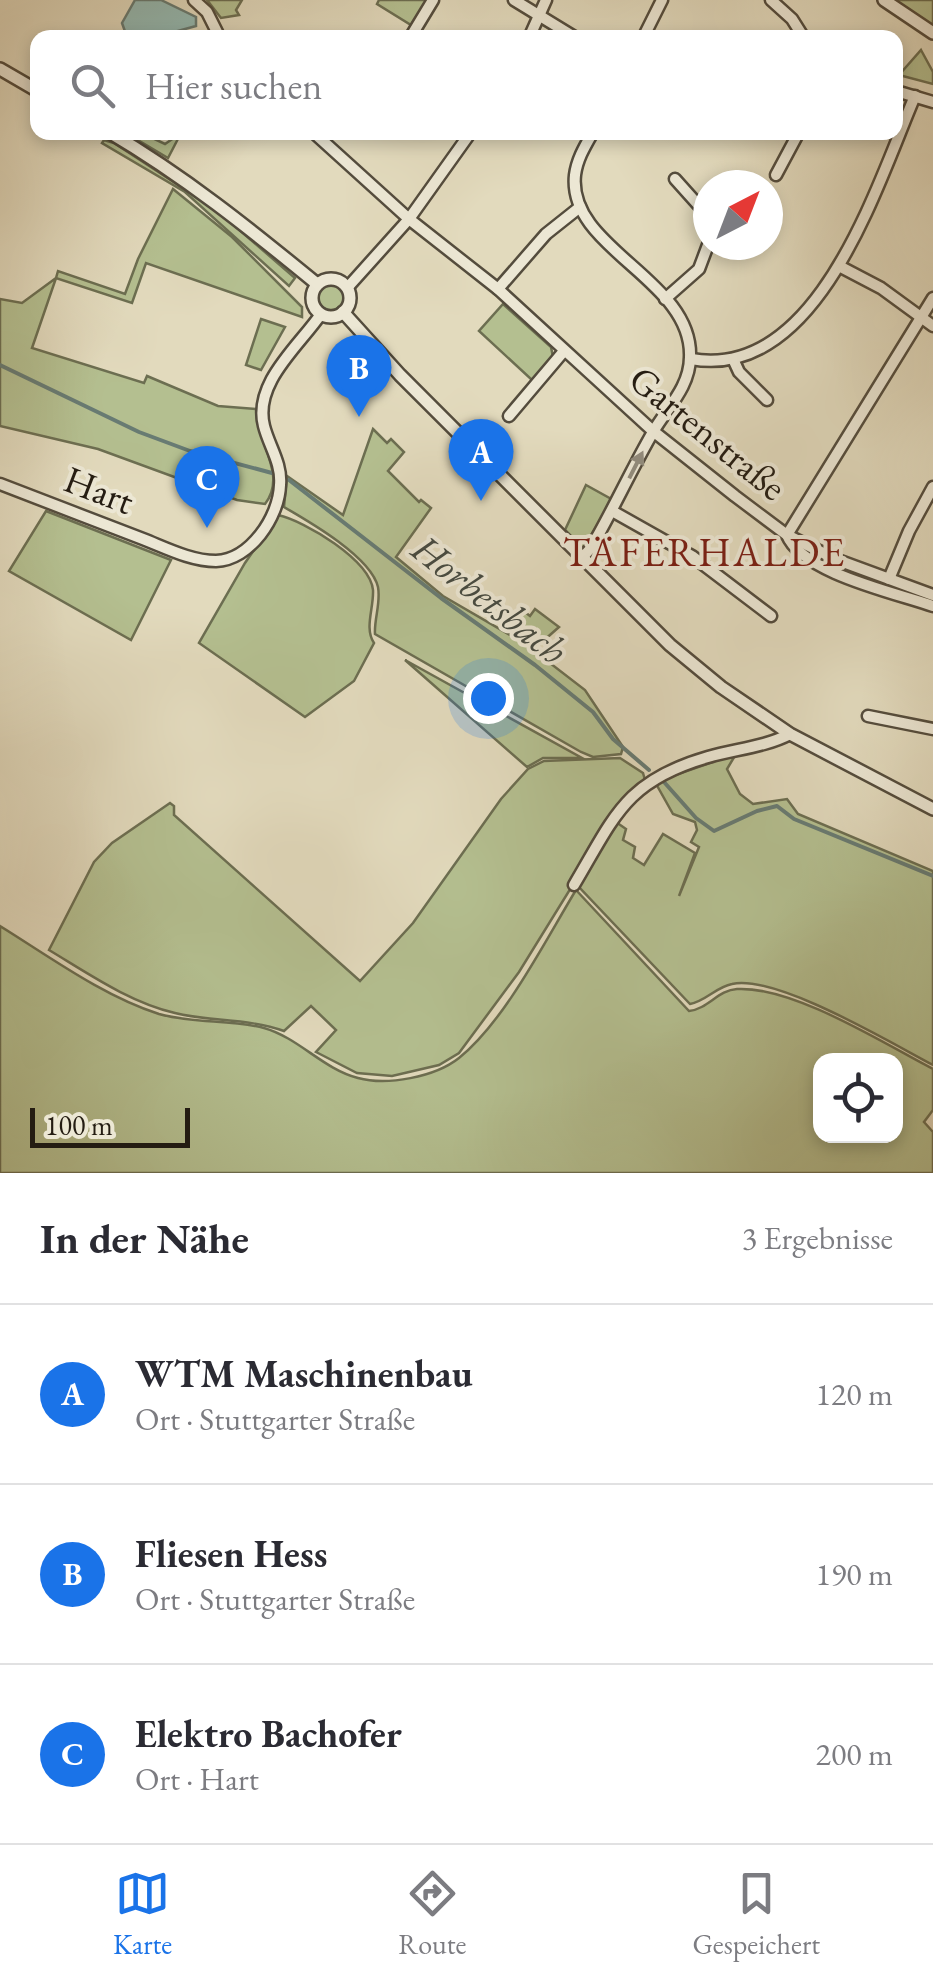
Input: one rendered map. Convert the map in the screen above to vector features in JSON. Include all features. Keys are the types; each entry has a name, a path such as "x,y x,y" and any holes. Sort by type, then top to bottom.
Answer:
{"street":[{"path":"194,0 207,12 216,30"},
{"path":"415,30 434,0"},
{"path":"514,0 563,30"},
{"path":"533,30 546,0"},
{"path":"646,30 662,0"},
{"path":"771,0 799,30"},
{"path":"884,0 933,33"},
{"path":"0,69 30,86"},
{"path":"903,93 933,102"},
{"path":"903,123 915,96"},
{"path":"122,140 228,211 317,284"},
{"name":"Gartenstraße","path":"323,140 409,220 498,289 653,431 788,534 834,559 933,595"},
{"path":"348,287 409,220 465,140"},
{"path":"581,558 612,511 653,431 684,382 690,359 686,330 665,298 590,223 580,206 575,175 589,140"},
{"path":"779,170 794,140"},
{"path":"690,359 732,359 773,339 800,316 839,266 895,140"},
{"path":"675,179 693,199"},
{"path":"498,289 546,234 580,206"},
{"path":"665,298 699,269 702,260"},
{"path":"839,266 882,288 933,326"},
{"path":"332,278 348,287 350,300 344,312 331,317 320,314 312,298 317,284 332,278"},
{"path":"933,298 788,534 797,550 818,564 933,606"},
{"path":"344,312 378,352 670,645 790,734 933,809"},
{"name":"Hart","path":"0,484 197,559 235,557 249,547 263,528 280,486 278,460 261,415 267,392 288,355 320,314"},
{"path":"509,416 564,351"},
{"path":"732,359 766,400"},
{"path":"889,579 933,487"},
{"path":"612,511 692,556 771,616"},
{"path":"868,716 933,728"},
{"path":"574,885 616,814 651,779 706,758 776,742 790,734"}],"green space":[{"path":"207,0 242,0 236,10 239,15 221,18"},
{"path":"379,0 428,0 411,25 377,4"},
{"path":"891,0 933,0 933,28"},
{"path":"921,50 933,72 933,84 903,76 903,70"},
{"path":"104,140 215,209 295,278 289,286 185,192 102,143"},
{"path":"138,140 165,144 177,140 168,158"},
{"path":"173,189 232,237 302,307 302,317 146,263 132,303 56,278 58,271 125,294"},
{"path":"56,278 32,348 144,383 147,376 218,406 256,409 272,470 271,493 265,504 237,500 98,449 0,426 0,299 22,303"},
{"path":"331,284 340,288 344,297 340,306 331,310 322,306 318,297 322,288"},
{"path":"503,304 551,347 553,357 532,380 479,331"},
{"path":"261,319 285,327 261,370 246,365"},
{"path":"373,429 404,452 388,471 419,502 431,508 396,557 443,596 517,639 505,630 521,609 530,616 535,609 559,627 533,650 585,690 623,747 621,754 593,757 581,752 375,634 379,593 373,576 338,541 284,507 287,476 343,515"},
{"path":"586,485 613,500 583,548 565,530"},
{"path":"46,511 171,560 131,640 9,571"},
{"path":"278,515 319,533 349,555 361,566 373,590 370,624 374,643 354,681 305,717 199,643"},
{"path":"405,660 582,758 543,758 527,767"},
{"path":"736,754 727,769 740,794 753,804 787,799 798,814 933,871 933,1065 833,1012 776,989 732,984 690,1004 579,887 616,822 626,829 623,840 635,847 633,858 644,865 663,834 695,853 679,896 699,847 691,842 697,830 695,822 673,814 655,782"},
{"path":"620,758 643,773 645,780 627,797 519,972 459,1053 439,1065 392,1076 357,1073 316,1052 336,1030 311,1006 284,1031 175,1013 125,995 49,950 94,862 112,843 170,803 174,815 360,981 413,923 501,799 528,769 544,761"},
{"path":"576,890 689,1011 730,990 759,991 810,1006 903,1053 813,1053 813,1143 903,1143 903,1053 933,1069 933,1110 924,1122 933,1132 933,1173 0,1173 0,926 77,975 138,1006 172,1017 264,1028 345,1074 383,1081 437,1070 459,1058 492,1023"}],"water":[{"path":"135,0 161,0 196,17 196,26 181,30 124,30 122,23"}],"waterway":[{"name":"Horbetsbach","path":"0,365 139,432 190,451 272,473"},
{"name":"Horbetsbach","path":"289,480 535,665 593,712 613,739 649,770"},
{"name":"Horbetsbach","path":"664,782 696,818 714,831 777,806 794,819 933,876"}],"place":[{"name":"Fliesen Hess","path":"359,417"},
{"name":"WTM Maschinenbau","path":"481,501"},
{"name":"Elektro Bachofer","path":"207,528"}],"district":[{"name":"TÄFERHALDE","path":"705,552"}]}
